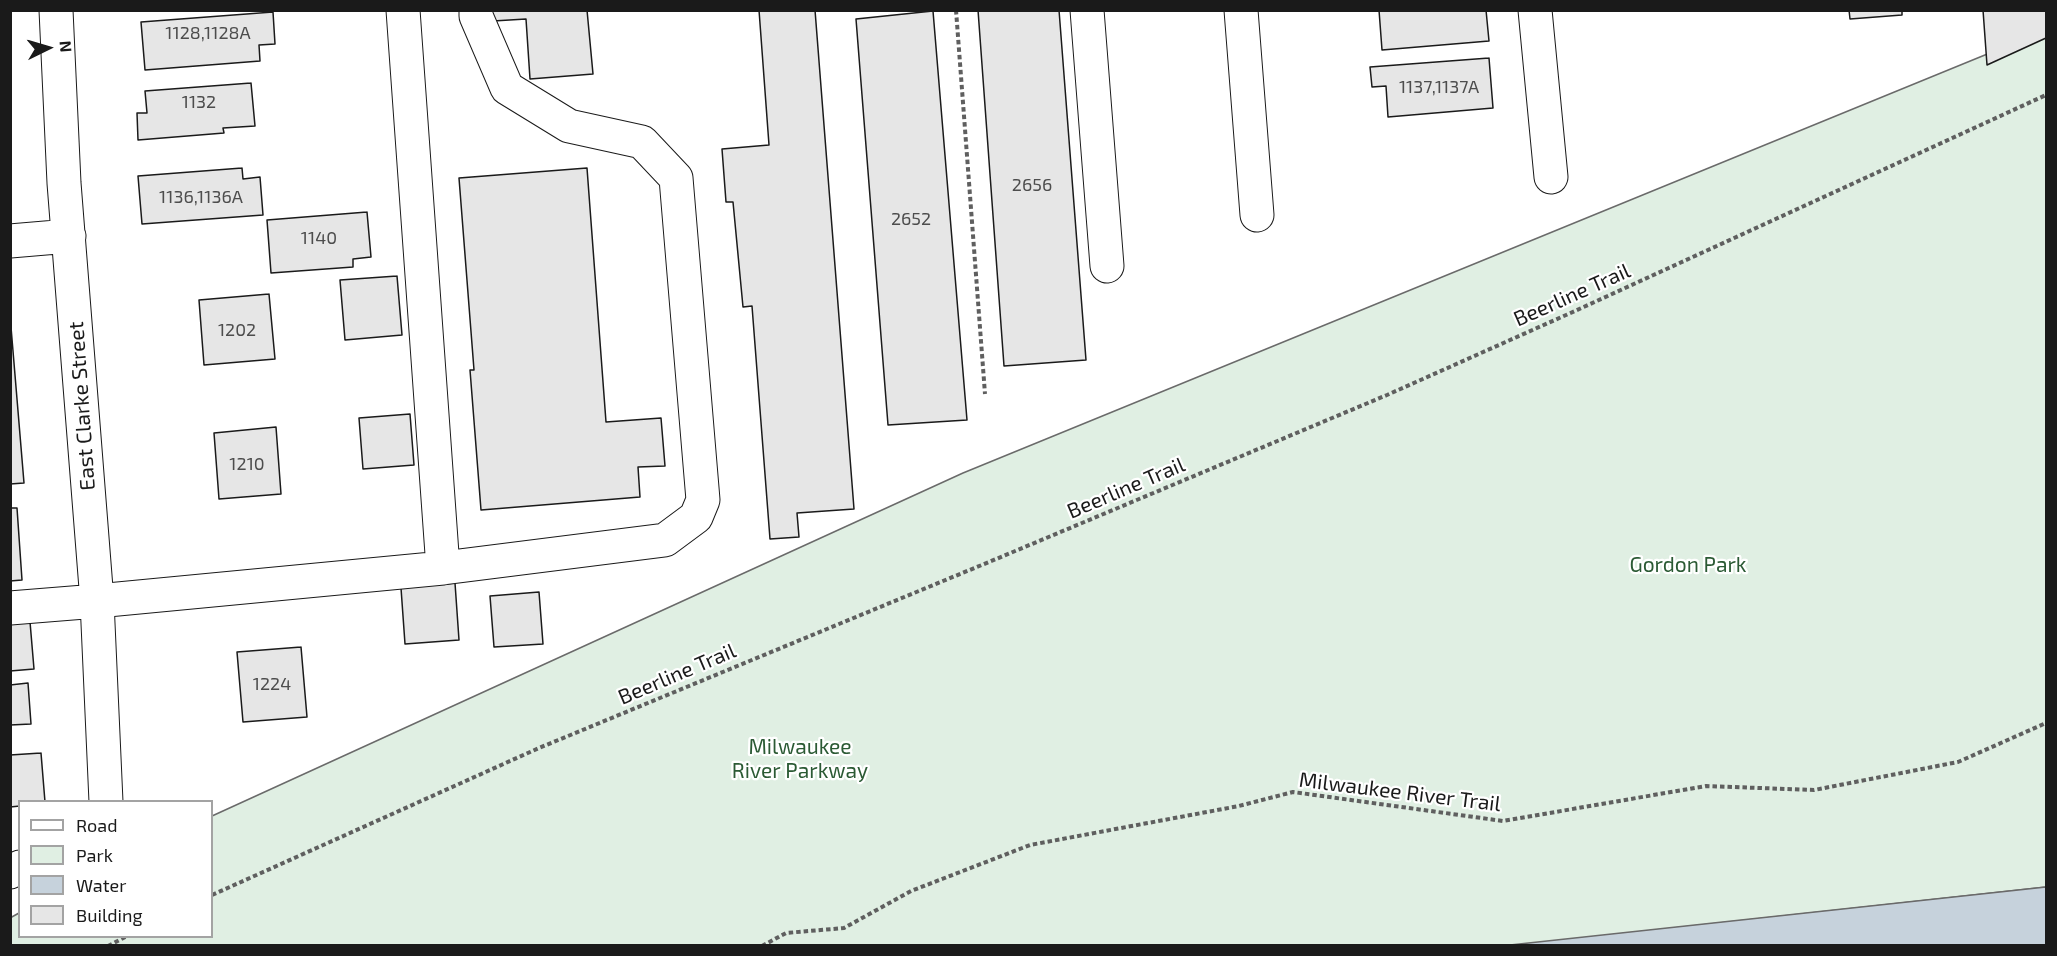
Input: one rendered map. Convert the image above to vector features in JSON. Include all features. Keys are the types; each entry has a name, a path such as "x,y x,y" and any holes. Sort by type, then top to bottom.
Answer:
{"street":[{"name":"East Clarke Street","path":"56,10 64,183 97,601 106,800"},
{"path":"403,10 443,568"},
{"path":"10,608 443,568 665,540 696,517 703,500 676,178 642,141 569,126 507,88 476,16 476,10"},
{"path":"1087,10 1107,266"},
{"path":"1241,10 1257,215"},
{"path":"1535,10 1551,177"},
{"path":"10,241 69,236"}],"path":[{"path":"957,10 985,394"},
{"name":"Beerline Trail","path":"213,895 549,743 1387,395 2046,95"},
{"name":"Milwaukee River Trail","path":"762,945 786,933 844,928 911,891 1030,845 1239,806 1293,792 1503,821 1706,786 1814,789 1958,762 2046,723"}],"green space":[{"name":"Gordon Park","path":"2046,30 2046,887 1510,946 11,946 10,918 18,914 18,938 213,938 213,816 963,473"}],"water":[{"path":"2046,887 2046,945 1510,945"}],"building":[{"path":"492,10 587,10 593,74 530,79 526,19 493,21"},
{"path":"759,10 815,10 854,509 797,513 799,537 770,539 752,306 743,307 733,202 726,202 722,149 769,145"},
{"path":"978,10 1059,10 1086,360 1004,366"},
{"path":"1379,10 1486,10 1489,41 1382,50"},
{"path":"1849,10 1902,10 1902,15 1850,19"},
{"path":"1983,10 2046,10 2046,38 1987,65"},
{"path":"933,11 967,420 888,425 856,19"},
{"path":"273,12 275,44 259,45 260,61 145,70 141,22"},
{"path":"1489,58 1493,108 1388,117 1386,86 1372,87 1370,67"},
{"path":"251,83 255,126 223,128 224,133 138,140 137,113 147,113 145,91"},
{"path":"242,168 243,179 260,177 263,215 142,224 138,176"},
{"path":"587,168 606,422 661,418 665,466 638,467 640,497 481,510 470,370 474,370 459,178"},
{"path":"367,212 371,257 353,259 353,267 271,273 267,220"},
{"path":"397,276 402,335 345,340 340,280"},
{"path":"269,294 275,359 204,365 199,300"},
{"path":"10,315 24,483 10,484"},
{"path":"410,414 414,465 363,469 359,418"},
{"path":"276,427 281,494 219,499 214,433"},
{"path":"10,508 17,508 22,580 10,581"},
{"path":"455,583 459,640 405,644 401,588"},
{"path":"539,592 543,644 494,647 490,596"},
{"path":"29,610 34,669 10,671 10,612"},
{"path":"301,647 307,717 243,722 237,652"},
{"path":"28,683 31,724 10,725 10,685"},
{"path":"41,753 45,800 18,800 18,806 10,807 10,755"}],"park label":[{"name":"Milwaukee River Parkway","path":"800,759"}]}
